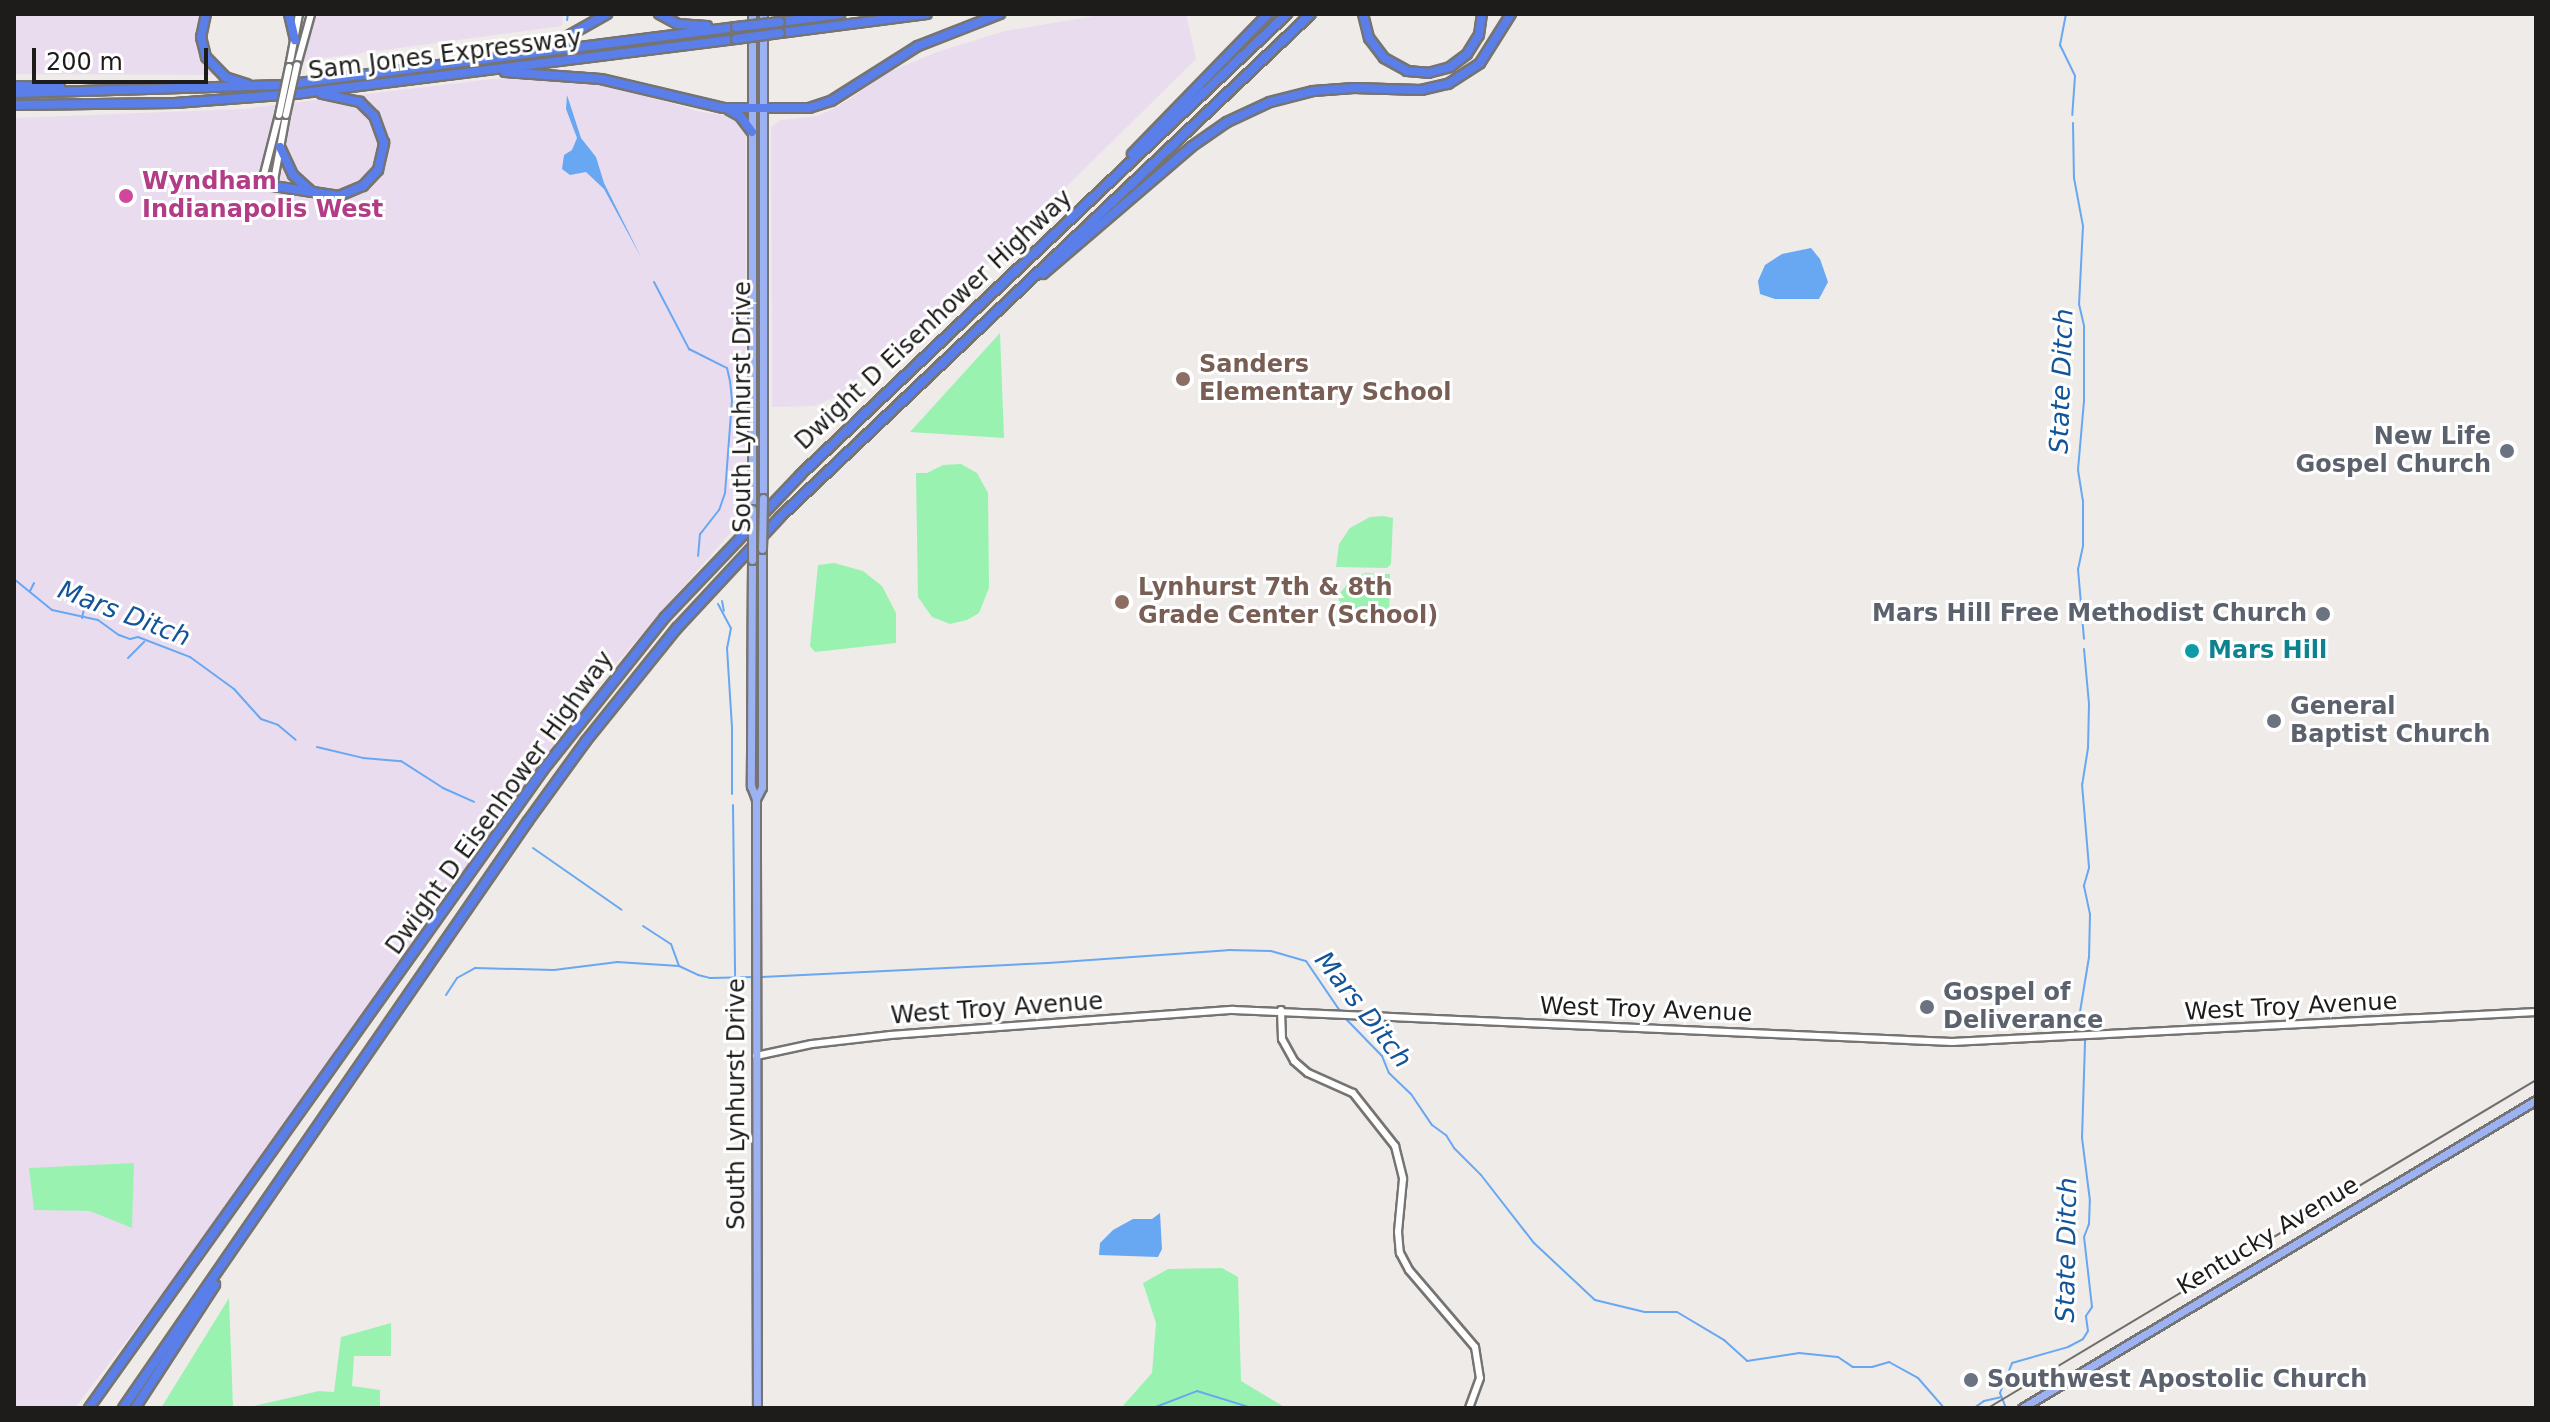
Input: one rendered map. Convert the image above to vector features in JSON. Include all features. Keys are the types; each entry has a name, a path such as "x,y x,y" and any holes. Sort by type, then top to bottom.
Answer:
{"highway":[{"path":"206,14 201,37 209,62 225,77 254,86"},
{"path":"289,14 295,40"},
{"path":"492,58 561,40 607,14"},
{"path":"659,14 686,25 736,27"},
{"name":"Sam Jones Expressway","path":"14,93 254,86 840,14"},
{"name":"Sam Jones Expressway","path":"14,105 175,103 309,93 927,14"},
{"path":"724,108 819,106 918,46 1000,14"},
{"path":"1116,175 1142,141 1268,14"},
{"name":"Dwight D Eisenhower Highway","path":"89,1408 543,770 623,666 768,505 1287,14"},
{"name":"Dwight D Eisenhower Highway","path":"123,1408 528,821 638,675 780,517 1311,14"},
{"path":"1363,14 1369,38 1384,58 1407,71 1428,73 1450,67 1467,54 1479,35 1482,14"},
{"path":"1006,302 1077,247 1191,147 1227,122 1270,102 1305,93 1354,88 1421,90 1448,84 1480,63 1511,14"},
{"path":"478,71 601,79 724,108 740,116 752,132"},
{"path":"14,86 133,91"},
{"path":"273,186 320,196 342,196 363,186 380,165 384,141 374,116 360,102 309,93"},
{"path":"280,147 293,175 320,196"},
{"path":"135,1408 255,1217"}],"main road":[{"name":"South Lynhurst Drive","path":"752,14 751,786 756,799 757,1408"},
{"name":"South Lynhurst Drive","path":"756,799 762,787 763,14"},
{"name":"Kentucky Avenue","path":"2022,1408 2536,1100"}],"street":[{"path":"293,66 299,14"},
{"path":"282,115 273,186 261,186 293,66 311,14"},
{"name":"West Troy Avenue","path":"756,1056 812,1044 890,1035 1226,1010 1281,1010 1952,1042 2536,1012"},
{"path":"1281,1010 1282,1039 1294,1061 1308,1073 1353,1093 1395,1146 1403,1179 1398,1232 1400,1253 1409,1270 1475,1347 1480,1378 1469,1408"}],"shaded area":[{"path":"14,14 202,14 196,27 197,41 201,58 214,75 14,74"},
{"path":"315,14 563,14 562,26 303,61"},
{"path":"1106,14 1186,14 1196,59 991,261 843,394 814,406 772,407 771,127 781,120 818,116 839,106 889,72 937,52 1005,31"},
{"path":"548,77 609,85 701,112 731,116 746,132 746,515 592,691 162,1294 75,1408 14,1408 14,118 242,109 492,79"}],"green space":[{"path":"1000,333 1004,438 910,432"},
{"path":"961,464 977,473 988,493 989,588 979,613 950,624 932,617 918,597 916,473 927,473 943,465"},
{"path":"1370,517 1393,518 1391,564 1387,568 1336,567 1339,544 1350,528"},
{"path":"834,563 863,571 882,586 896,613 896,643 815,652 810,646 818,565"},
{"path":"1365,573 1390,574 1389,620 1335,620 1340,593 1351,580"},
{"path":"134,1163 132,1228 90,1211 34,1210 29,1168"},
{"path":"1222,1268 1238,1277 1241,1381 1286,1408 1121,1408 1152,1373 1156,1323 1143,1283 1168,1269"},
{"path":"229,1298 233,1408 161,1408"},
{"path":"391,1323 391,1356 354,1356 352,1386 380,1390 380,1408 245,1408 319,1391 334,1392 341,1337"}],"water":[{"path":"567,95 581,138 596,157 604,183 642,259 604,189 586,172 570,175 562,169 564,155 572,150 577,138 566,109"},
{"path":"1811,248 1820,259 1828,282 1819,299 1775,299 1760,294 1758,281 1765,265 1782,254"},
{"path":"1160,1213 1162,1249 1158,1257 1099,1255 1100,1243 1113,1230 1133,1219 1152,1219"}],"waterway":[{"path":"567,20 568,14"},
{"name":"State Ditch","path":"2066,14 2060,45 2075,76 2072,115"},
{"name":"State Ditch","path":"2073,123 2074,178 2083,226 2079,304 2084,326 2084,401 2078,470 2083,500 2083,546 2078,569 2084,639"},
{"path":"654,282 689,349 727,368 730,381 732,400 725,493 719,510 700,534 698,556"},
{"name":"Mars Ditch","path":"14,579 52,610 98,620 119,635 130,639 138,637 190,657 234,689 261,719 278,725 296,740"},
{"path":"30,591 34,583"},
{"path":"82,618 87,596"},
{"path":"722,601 724,611"},
{"path":"718,604 731,628 727,648 732,794"},
{"path":"128,658 144,642"},
{"name":"State Ditch","path":"2084,649 2089,704 2088,748 2082,784 2089,868 2084,886 2090,914 2089,957 2080,1012 2084,1031"},
{"name":"Mars Ditch","path":"317,747 363,758 401,761 443,788 474,802"},
{"path":"733,805 735,976"},
{"name":"Mars Ditch","path":"533,848 622,910"},
{"name":"Mars Ditch","path":"643,926 671,944 679,966 698,975 710,978 754,977"},
{"name":"Mars Ditch","path":"760,977 1048,963 1228,950 1271,951 1306,961 1342,1014"},
{"path":"446,995 457,978 475,968 554,970 617,962 679,966"},
{"name":"Mars Ditch","path":"1346,1019 1382,1056 1389,1073 1411,1094 1432,1125 1446,1135 1454,1148 1481,1175 1534,1243 1595,1300 1645,1312 1677,1312 1724,1340 1747,1361 1799,1353 1838,1357 1853,1367 1872,1367 1889,1362 1918,1378 1944,1408"},
{"name":"State Ditch","path":"2006,1408 2000,1393 2012,1363 2068,1347 2083,1339 2088,1331 2086,1316 2092,1307 2084,1237 2089,1224 2090,1201 2082,1138 2085,1040"},
{"path":"1153,1408 1197,1391 1252,1408"},
{"name":"Mars Ditch","path":"1974,1408 1984,1401 2002,1397"}],"railway":[{"path":"1988,1408 2536,1080"}],"place":[{"name":"Wyndham Indianapolis West","path":"126,196"},
{"name":"Sanders Elementary School","path":"1183,379"},
{"name":"New Life Gospel Church","path":"2507,451"},
{"name":"Lynhurst 7th & 8th Grade Center (School)","path":"1122,602"},
{"name":"Mars Hill Free Methodist Church","path":"2323,614"},
{"name":"Mars Hill","path":"2192,651"},
{"name":"General Baptist Church","path":"2274,721"},
{"name":"Gospel of Deliverance","path":"1927,1007"},
{"name":"Southwest Apostolic Church","path":"1971,1380"}]}
